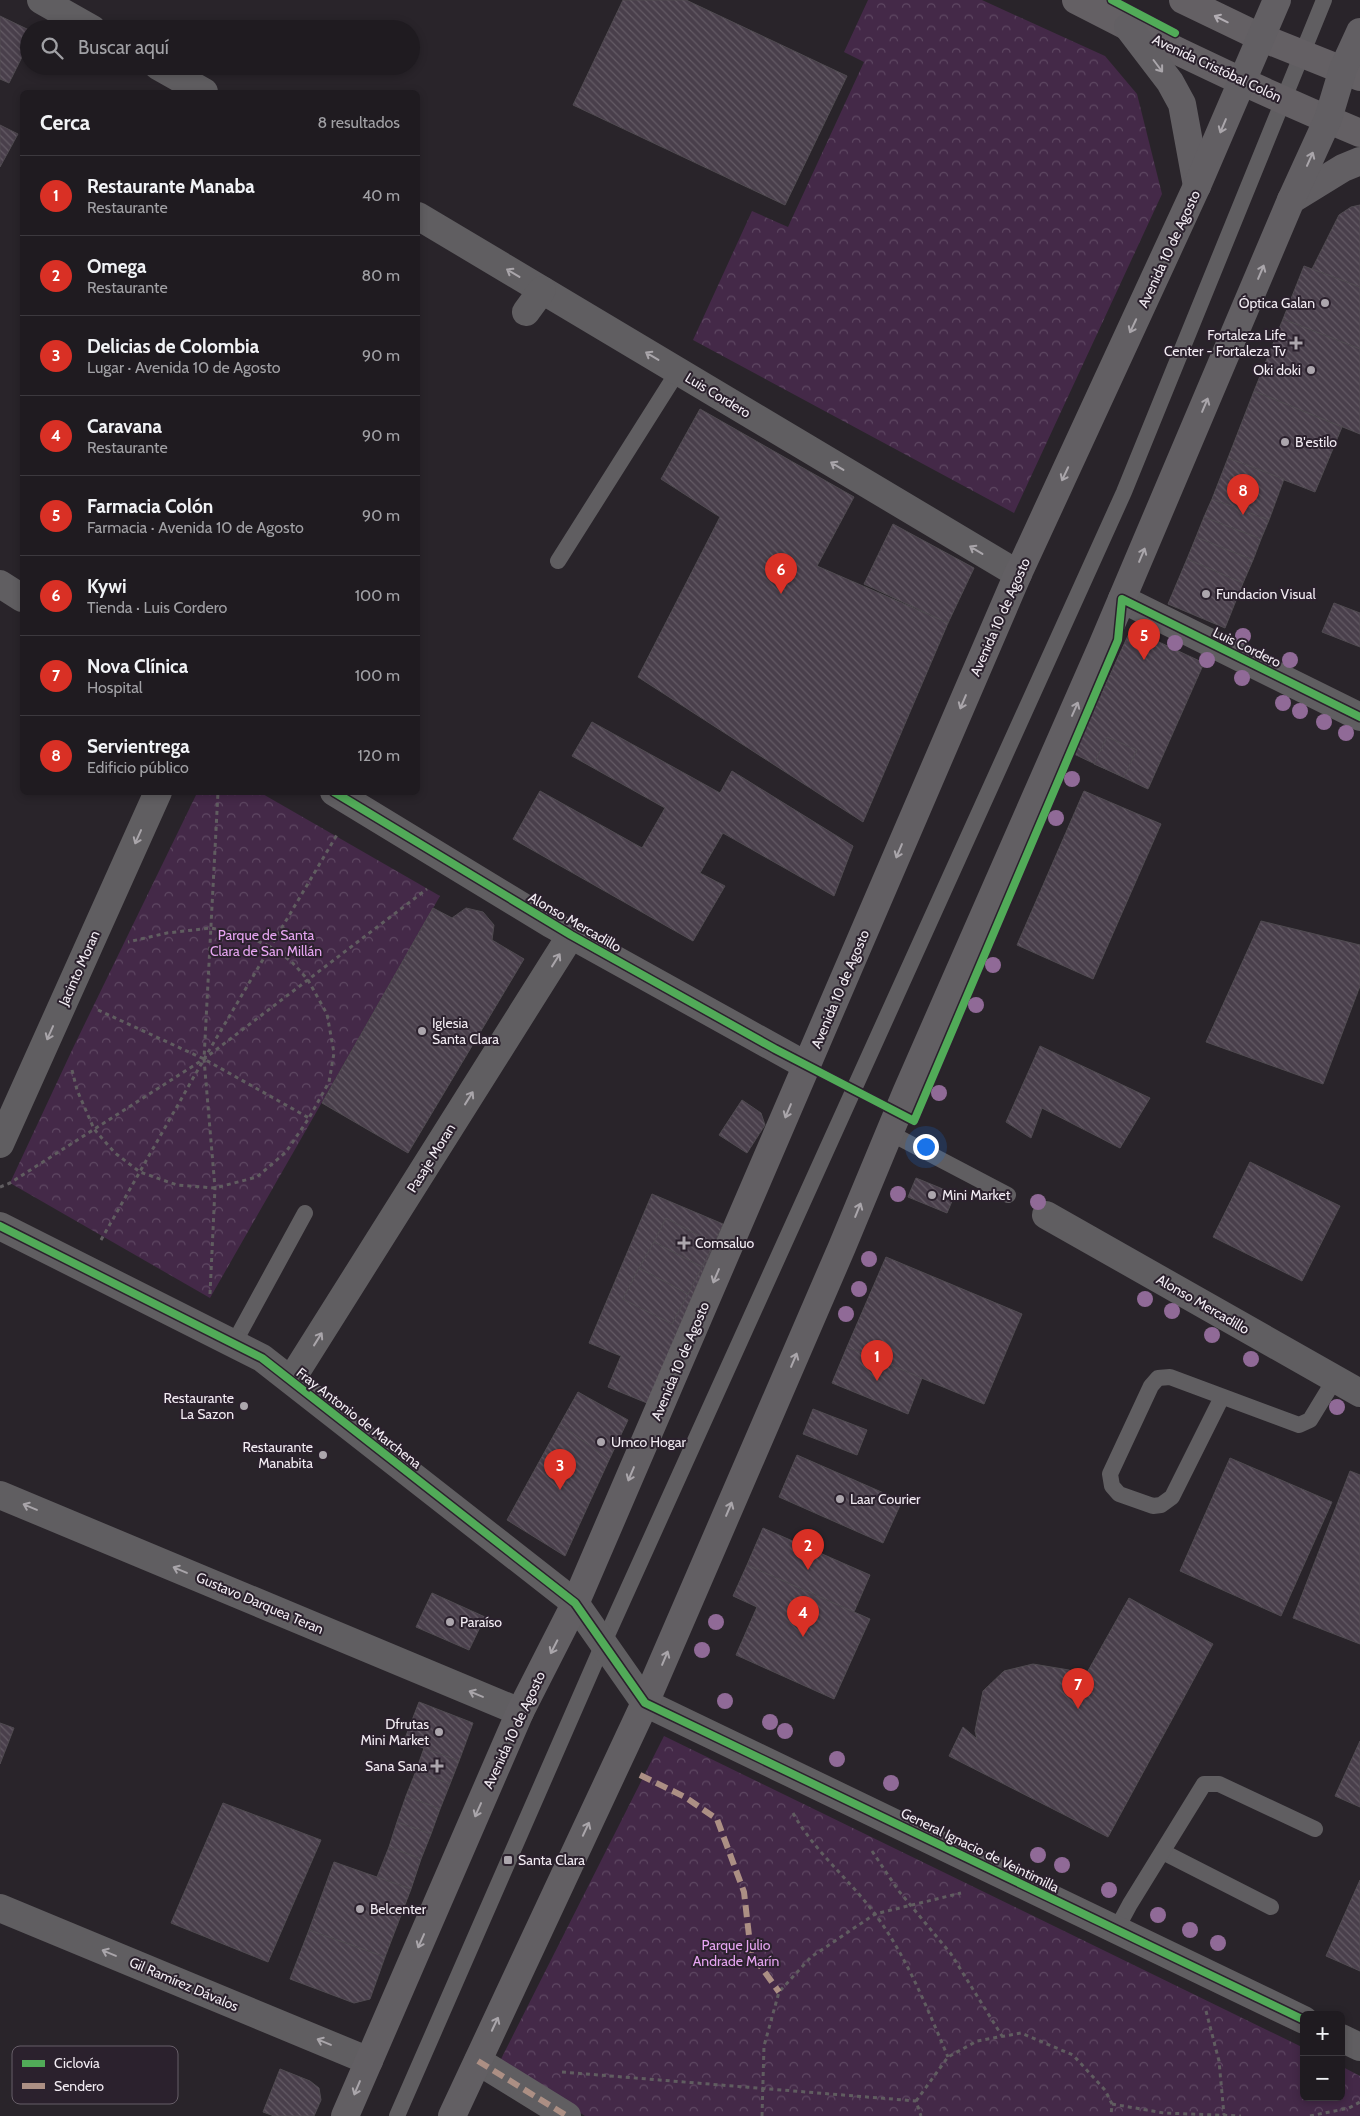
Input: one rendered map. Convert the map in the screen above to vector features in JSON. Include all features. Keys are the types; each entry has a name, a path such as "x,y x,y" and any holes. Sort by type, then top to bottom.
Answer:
{"main road":[{"name":"Avenida 10 de Agosto","path":"346,2116 520,1712 575,1603 1018,574 1197,186 1277,0"},
{"path":"1128,27 1170,82 1182,104 1197,186"},
{"path":"452,2116 645,1703 1122,600 1291,200 1352,73 1360,32"},
{"path":"1291,200 1342,168 1360,161"}],"street":[{"path":"41,0 76,20"},
{"name":"Avenida Cristóbal Colón","path":"1076,0 1242,81 1360,133"},
{"path":"1183,0 1260,37 1352,73"},
{"path":"174,75 200,90"},
{"name":"Luis Cordero","path":"420,217 1018,574"},
{"path":"526,312 542,290"},
{"path":"0,584 20,597"},
{"name":"Luis Cordero","path":"1122,600 1360,717"},
{"name":"Jacinto Moran","path":"0,1144 157,795"},
{"name":"Alonso Mercadillo","path":"339,795 571,935 807,1066"},
{"name":"Pasaje Moran","path":"292,1380 571,935"},
{"name":"Alonso Mercadillo","path":"1046,1216 1360,1393"},
{"name":"Fray Antonio de Marchena","path":"0,1226 234,1343 262,1358 292,1380 575,1603 645,1703"},
{"name":"Gustavo Darquea Teran","path":"0,1494 520,1712"},
{"name":"General Ignacio de Veintimilla","path":"645,1703 1300,2018"},
{"name":"Gil Ramírez Dávalos","path":"0,1908 369,2061"},
{"path":"1345,2040 1360,2047"},
{"path":"478,2061 567,2116"}],"lane":[{"path":"397,2116 604,1642 1124,492 1324,0"},
{"path":"558,561 678,371"},
{"path":"890,1133 1008,1195"},
{"path":"234,1343 305,1213"},
{"path":"1222,1397 1172,1497 1162,1505 1153,1506 1119,1494 1112,1486 1110,1474 1151,1386 1158,1378 1170,1376 1299,1425 1310,1420 1335,1379"},
{"path":"1116,1930 1204,1784 1219,1784 1315,1829"},
{"path":"1163,1852 1271,1907"}],"path":[{"path":"210,1298 215,1188 204,1059 218,795"},
{"path":"98,1246 204,1059 341,829"},
{"path":"0,1187 10,1183 204,1059 433,885"},
{"path":"70,1062 77,1090 94,1129 115,1153 140,1172 177,1185 215,1188 257,1177 286,1152 309,1118 329,1082 334,1053 327,1014 308,980 291,961 271,947 242,934 211,928 167,934 118,944"},
{"path":"92,1008 204,1059 309,1118"},
{"path":"790,1807 804,1833 875,1914 916,1982 948,2057"},
{"path":"872,1849 898,1890 951,1954 1002,2036"},
{"path":"762,2116 764,2046 778,1992 811,1957 875,1914 966,1892"},
{"path":"1203,2002 1219,2061 1224,2115"},
{"path":"916,2101 948,2057 977,2041 1021,2033 1072,2055 1105,2090 1112,2104 1111,2116"},
{"path":"560,2072 916,2101"},
{"path":"916,2101 921,2116"},
{"path":"1310,2116 1350,2108 1360,2102"},
{"path":"1112,2104 1164,2113 1241,2116"}],"green space":[{"path":"868,0 982,0 1105,56 1137,94 1162,194 1014,513 693,340 752,211 788,227 864,62 844,52"},
{"name":"Parque de Santa Clara de San Millán","path":"196,795 264,795 440,896 210,1298 10,1183 73,1048"},
{"name":"Parque Julio Andrade Marín","path":"664,1736 1300,2046 1300,2101 1345,2101 1345,2068 1360,2076 1360,2116 585,2116 500,2061"}],"building":[{"path":"623,0 686,0 847,76 785,205 573,105"},
{"path":"0,16 20,26 20,61 9,83 0,79"},
{"path":"0,125 18,134 0,167"},
{"path":"1360,205 1360,287 1312,269 1339,215 1351,207"},
{"name":"Óptica Galan","path":"1304,266 1360,287 1360,349 1283,319"},
{"name":"Oki doki","path":"1283,319 1360,349 1360,434 1254,391"},
{"name":"B'estilo","path":"1254,391 1342,427 1315,492 1228,458"},
{"path":"700,409 854,497 817,566 948,623 863,822 638,677 720,517 661,479"},
{"path":"1228,458 1284,479 1269,520 1212,499"},
{"path":"1212,499 1269,520 1261,539 1204,517"},
{"path":"1204,517 1261,539 1253,560 1196,537"},
{"path":"893,524 974,568 948,623 864,584"},
{"path":"1196,537 1253,560 1243,583 1187,559"},
{"name":"Fundacion Visual","path":"1187,559 1243,583 1225,628 1168,604"},
{"path":"1334,603 1360,613 1360,647 1322,632"},
{"path":"1131,629 1204,663 1148,789 1074,754"},
{"path":"592,722 720,793 732,771 853,846 834,896 723,833 700,873 725,886 693,941 513,839 540,791 642,848 665,808 572,756"},
{"path":"1107,737 1137,750 1124,777 1094,764"},
{"path":"1084,791 1161,824 1093,979 1017,945"},
{"name":"Iglesia Santa Clara","path":"433,908 452,918 466,908 483,912 494,925 492,940 524,959 408,1153 322,1103"},
{"path":"1261,921 1360,945 1360,986 1323,1084 1206,1042"},
{"path":"1040,1046 1150,1098 1120,1148 1042,1108 1031,1138 1006,1122"},
{"path":"742,1100 761,1113 765,1125 747,1153 719,1135"},
{"path":"1250,1162 1340,1206 1302,1281 1213,1237"},
{"name":"Mini Market","path":"916,1178 955,1194 947,1213 908,1197"},
{"path":"652,1194 723,1224 647,1403 608,1387 621,1356 589,1343"},
{"name":"Comsaluo","path":"666,1218 714,1244 702,1267 654,1242"},
{"path":"654,1242 702,1267 688,1294 639,1268"},
{"path":"886,1257 1022,1314 984,1404 847,1347"},
{"path":"639,1268 688,1294 672,1324 623,1299"},
{"path":"847,1347 922,1378 908,1414 832,1383"},
{"name":"Umco Hogar","path":"578,1392 628,1420 609,1460 560,1424"},
{"path":"813,1409 867,1430 857,1455 803,1434"},
{"path":"560,1424 609,1460 565,1556 507,1520"},
{"name":"Laar Courier","path":"797,1455 902,1501 883,1543 779,1497"},
{"path":"1230,1458 1332,1502 1281,1616 1180,1571"},
{"path":"1350,1471 1360,1475 1360,1644 1293,1618"},
{"path":"763,1528 870,1575 854,1612 747,1565"},
{"path":"747,1565 870,1619 834,1699 736,1655 757,1607 733,1596"},
{"name":"Paraíso","path":"432,1593 485,1617 469,1650 416,1627"},
{"path":"1129,1598 1213,1644 1108,1837 949,1756 963,1727 977,1739 975,1731 983,1691 1004,1671 1033,1664 1069,1670 1084,1678"},
{"name":"Dfrutas Mini Market","path":"419,1702 473,1723 459,1761 404,1741"},
{"path":"0,1723 14,1728 0,1764"},
{"path":"1360,1741 1360,1807 1335,1796"},
{"name":"Sana Sana","path":"424,1748 459,1761 450,1784 416,1771"},
{"path":"416,1771 450,1784 440,1809 406,1796"},
{"path":"406,1796 440,1809 431,1834 397,1822"},
{"path":"223,1803 321,1840 268,1962 171,1923"},
{"path":"397,1822 431,1834 421,1859 389,1847"},
{"path":"389,1847 421,1859 411,1889 377,1877"},
{"name":"Belcenter","path":"334,1862 411,1889 385,1957 309,1930"},
{"path":"1360,1880 1360,1971 1326,1956"},
{"path":"309,1930 385,1957 370,1999 354,2003 290,1979"},
{"path":"280,2069 310,2081 319,2088 321,2100 314,2116 274,2116 263,2112"}],"marked path":[{"path":"640,1775 685,1797 717,1819 744,1892 751,1953 779,1992"},
{"path":"478,2061 567,2116"}],"cycle path":[{"path":"1112,0 1175,33"},
{"path":"339,795 571,935 775,1049 914,1121 1118,640 1122,599 1360,717"},
{"path":"0,1226 262,1358 575,1603 645,1703 1300,2018"}],"place":[{"name":"Óptica Galan","path":"1325,303"},
{"name":"Fortaleza Life Center - Fortaleza Tv","path":"1296,343"},
{"name":"Oki doki","path":"1311,370"},
{"name":"B'estilo","path":"1285,442"},
{"name":"Servientrega","path":"1243,515"},
{"name":"Kywi","path":"781,594"},
{"name":"Fundacion Visual","path":"1206,594"},
{"name":"Farmacia Colón","path":"1144,660"},
{"name":"Iglesia Santa Clara","path":"422,1031"},
{"name":"Mini Market","path":"932,1195"},
{"name":"Comsaluo","path":"684,1243"},
{"name":"Restaurante Manaba","path":"877,1381"},
{"name":"Restaurante La Sazon","path":"244,1406"},
{"name":"Umco Hogar","path":"601,1442"},
{"name":"Restaurante Manabita","path":"323,1455"},
{"name":"Delicias de Colombia","path":"560,1490"},
{"name":"Laar Courier","path":"840,1499"},
{"name":"Omega","path":"808,1570"},
{"name":"Paraíso","path":"450,1622"},
{"name":"Caravana","path":"803,1637"},
{"name":"Nova Clínica","path":"1078,1709"},
{"name":"Dfrutas Mini Market","path":"439,1732"},
{"name":"Sana Sana","path":"437,1766"},
{"name":"Santa Clara","path":"508,1860"},
{"name":"Belcenter","path":"360,1909"}]}
